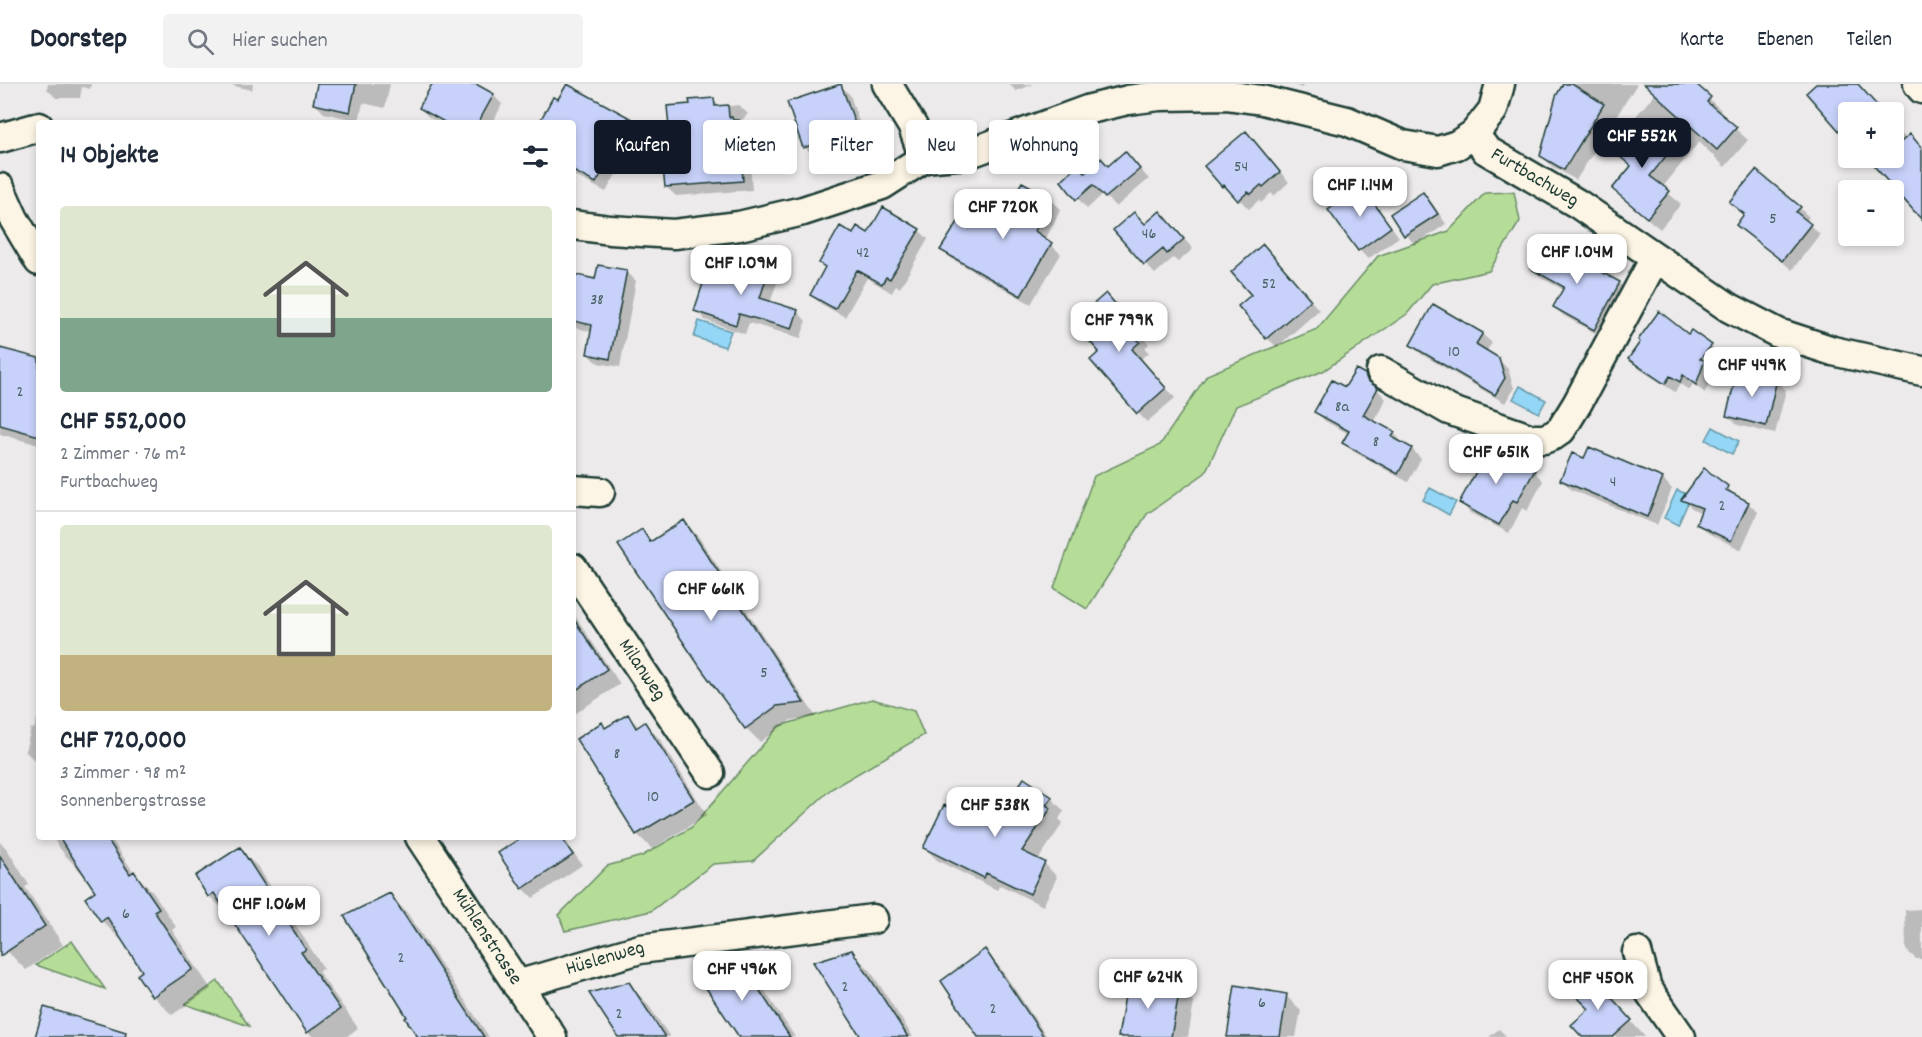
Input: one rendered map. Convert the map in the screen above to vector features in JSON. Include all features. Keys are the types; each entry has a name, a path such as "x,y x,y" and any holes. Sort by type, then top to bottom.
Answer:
{"street":[{"path":"887,84 909,120"},
{"path":"977,150 1090,109 1128,100 1195,94 1262,100 1347,121 1403,145 1438,151 1457,145 1474,134 1493,110 1500,84"},
{"path":"1918,84 1922,88"},
{"path":"0,138 36,128"},
{"name":"Furtbachweg","path":"1474,134 1486,150 1578,204 1728,307 1778,333 1833,351 1922,371"},
{"path":"576,225 674,234 739,226 802,211 882,185 906,170"},
{"path":"0,188 14,219 36,256"},
{"path":"1381,371 1449,410 1532,439 1544,439 1554,435 1561,430 1577,404 1656,258"},
{"name":"Milanweg","path":"576,572 710,773"},
{"name":"Mühlenstrasse","path":"422,840 552,1037"},
{"name":"Hüslenweg","path":"517,985 640,949 873,919"},
{"path":"1637,952 1647,988 1681,1037"}],"green space":[{"path":"1514,192 1520,221 1489,271 1432,284 1407,314 1323,371 1236,406 1205,473 1147,514 1087,609 1054,588 1094,476 1160,445 1207,375 1317,329 1378,256 1449,231 1485,193"},
{"path":"872,699 914,711 924,735 831,789 753,861 713,864 651,911 565,931 559,915 607,866 642,856 692,827 779,726"},
{"path":"72,941 105,989 36,965"},
{"path":"218,981 249,1026 185,1004"}],"water":[{"path":"699,321 731,331 725,347 694,337"},
{"path":"1520,386 1546,400 1539,413 1513,399"},
{"path":"1713,427 1739,441 1732,454 1706,440"},
{"path":"1430,488 1456,502 1449,515 1423,500"},
{"path":"1677,490 1691,496 1678,525 1664,518"}],"building":[{"path":"317,84 356,84 350,112 313,104"},
{"path":"432,84 476,84 494,94 480,120 441,120 419,108"},
{"path":"567,84 632,119 594,120 594,174 601,174 596,183 576,173 576,120 541,120 553,97 558,99"},
{"path":"841,84 854,120 809,120 809,146 803,148 797,131 797,120 793,120 787,102"},
{"path":"1563,84 1572,84 1604,104 1564,170 1540,156 1556,96"},
{"path":"1644,84 1696,84 1711,97 1707,102 1737,127 1717,150"},
{"path":"1816,84 1858,84 1874,102 1838,102 1838,130 1806,93"},
{"path":"714,98 715,106 728,105 729,117 733,120 703,120 703,174 743,174 743,181 665,187 664,174 691,174 691,120 668,120 667,106 690,104 689,100"},
{"path":"1636,123 1674,146 1650,176 1670,191 1647,218 1612,189 1631,166 1612,150"},
{"path":"1246,131 1280,172 1263,187 1261,185 1251,194 1248,192 1238,201 1204,166"},
{"path":"1910,134 1922,148 1922,220 1904,200 1904,180 1886,180 1876,168 1904,168 1904,139"},
{"path":"1125,151 1140,169 1105,198 1093,185 1076,200 1061,181 1068,174 1099,174 1101,158 1108,166"},
{"path":"1756,170 1801,207 1796,212 1811,224 1782,261 1736,225 1744,214 1729,202"},
{"path":"1022,182 1052,198 1035,231 1052,243 1021,296 940,250 972,200 1001,217"},
{"path":"1361,185 1391,227 1358,251 1328,210"},
{"path":"1423,192 1438,214 1404,236 1390,214"},
{"path":"883,207 920,229 890,279 886,277 882,284 857,270 835,309 810,295 825,267 819,263 840,226 853,234 857,226 868,233"},
{"path":"1160,211 1184,239 1167,254 1163,249 1144,265 1113,230 1134,212 1145,224"},
{"path":"1546,242 1620,282 1594,330 1553,307 1564,287 1531,269"},
{"path":"1263,244 1311,300 1266,339 1238,306 1251,295 1231,272"},
{"path":"741,256 770,266 760,298 798,310 792,329 739,314 736,325 694,311 709,265 735,274"},
{"path":"598,265 627,270 610,359 587,354 592,325 576,322 576,275 595,279"},
{"path":"1106,293 1141,334 1136,338 1140,342 1132,349 1166,388 1137,414 1090,360 1099,352 1073,322"},
{"path":"1433,304 1483,333 1476,344 1499,358 1505,378 1495,395 1410,345"},
{"path":"1659,311 1688,334 1691,330 1712,345 1700,359 1705,360 1696,385 1683,375 1680,382 1670,376 1665,384 1628,359 1640,342 1638,340"},
{"path":"0,348 36,357 36,435 0,425"},
{"path":"1356,369 1365,374 1367,380 1378,388 1363,415 1395,432 1392,437 1412,448 1398,474 1342,443 1349,431 1314,412 1332,380 1345,387"},
{"path":"1738,369 1777,379 1766,426 1726,416"},
{"path":"1490,446 1535,470 1517,502 1513,500 1499,525 1459,503"},
{"path":"1589,447 1663,478 1647,517 1560,480 1572,453 1584,458"},
{"path":"1704,468 1728,486 1726,490 1749,502 1731,541 1696,524 1702,508 1681,500"},
{"path":"684,520 804,703 777,706 745,729 700,667 618,545 642,529 650,542"},
{"path":"576,622 607,669 576,690"},
{"path":"628,714 636,728 645,722 694,800 636,835 576,739 602,722 605,728"},
{"path":"1024,778 1052,797 1046,805 1051,808 1022,851 1045,862 1030,894 986,873 984,878 923,848 944,805 983,824 1001,797 1008,802"},
{"path":"61,840 108,840 130,874 134,871 159,908 154,911 193,969 152,997 137,975 142,971 107,917 101,922 85,898 95,891"},
{"path":"518,840 563,840 573,855 522,889 498,853"},
{"path":"240,847 306,950 301,952 340,1009 307,1033 214,893 208,897 195,876"},
{"path":"0,856 45,926 0,956"},
{"path":"390,893 484,1037 418,1037 405,1018 407,1017 344,916"},
{"path":"985,949 1044,1037 978,1037 941,981"},
{"path":"852,950 908,1037 861,1037 813,962"},
{"path":"741,962 790,1037 739,1037 696,973"},
{"path":"1590,974 1632,1020 1613,1037 1582,1037 1571,1025 1589,1009 1570,990"},
{"path":"1128,978 1180,988 1171,1037 1118,1037"},
{"path":"629,982 665,1037 618,1037 589,993"},
{"path":"1235,985 1287,994 1280,1037 1227,1037"},
{"path":"44,1007 126,1032 125,1037 35,1037"}]}
